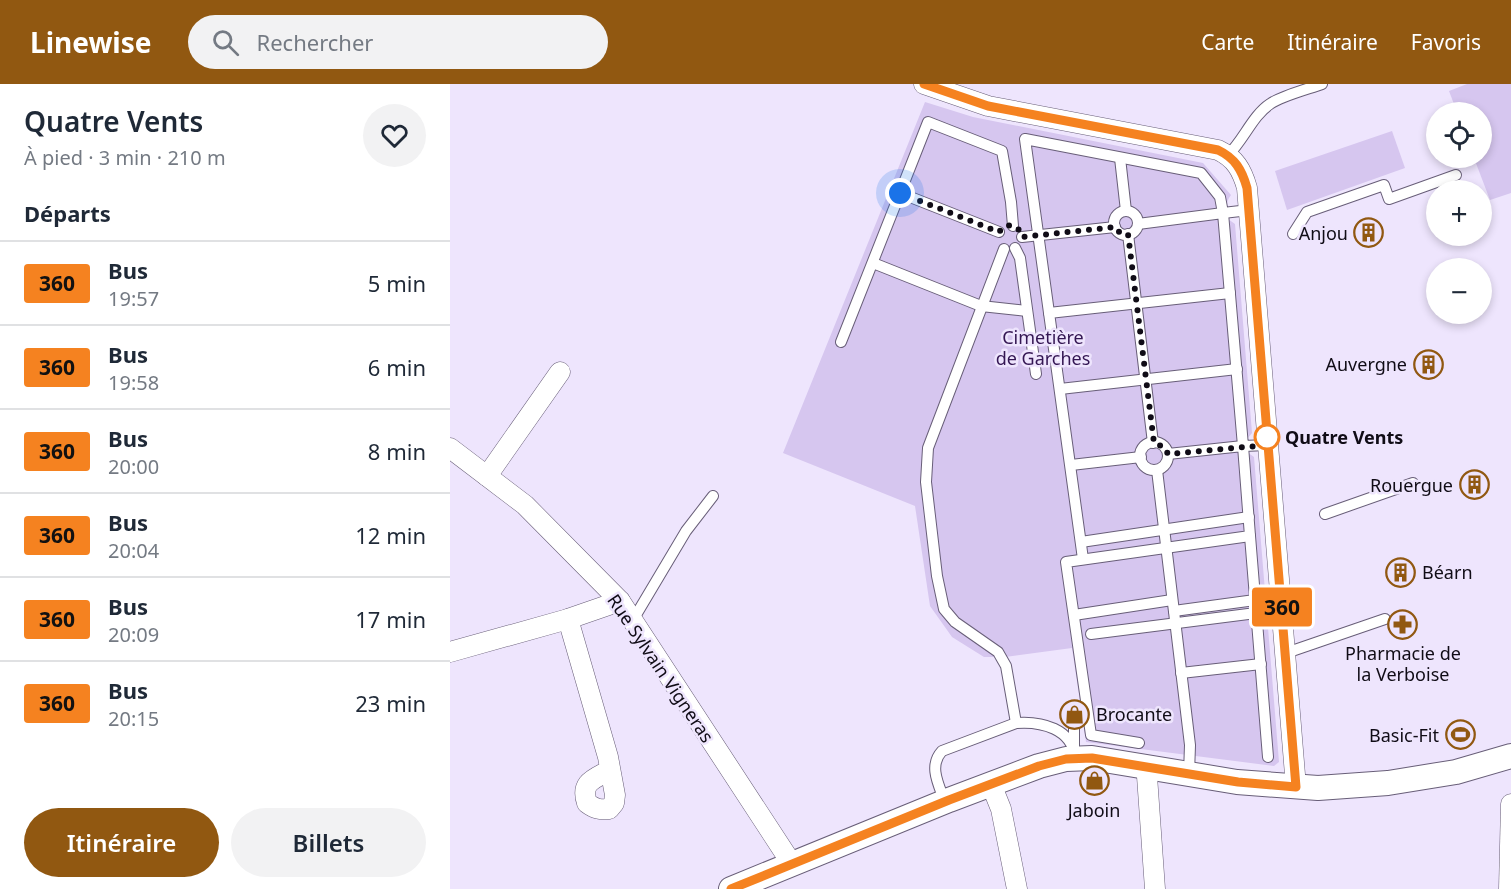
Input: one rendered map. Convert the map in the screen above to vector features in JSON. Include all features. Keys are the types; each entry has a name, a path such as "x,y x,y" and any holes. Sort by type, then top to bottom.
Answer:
{"street":[{"path":"924,84 988,106 1218,150 1235,162 1245,178 1296,787"},
{"path":"487,476 560,372"},
{"name":"Rue Sylvain Vigneras","path":"450,448 525,505 620,601 792,864"},
{"path":"450,652 568,619 620,601"},
{"path":"568,619 610,770"},
{"path":"731,889 1075,752 1092,758 1238,782 1318,788 1388,783 1456,772 1511,756"},
{"path":"1147,776 1155,889"},
{"path":"991,784 1001,809 1017,889"},
{"path":"1509,889 1511,804"}],"lane":[{"path":"1228,155 1238,146 1251,124 1269,104 1322,84"},
{"path":"841,342 928,122 1002,151 1013,226"},
{"path":"1083,559 1025,139 1201,173 1220,197 1237,369 1268,757"},
{"path":"1120,158 1126,211"},
{"path":"1293,234 1307,212 1326,204 1384,185 1389,199 1456,175"},
{"path":"900,193 999,232"},
{"path":"1138,224 1249,210"},
{"path":"1126,211 1134,215 1138,224 1135,231 1128,234 1120,233 1115,227 1118,215 1126,211"},
{"path":"1016,723 1003,658 955,622 944,609 937,576 926,482 928,448 981,306 1010,249 1020,244 1022,237 1019,230 1013,226 1005,226 999,232 998,242 1010,249 1020,258 1036,374"},
{"path":"1022,237 1115,227"},
{"path":"1128,234 1154,443"},
{"path":"873,263 981,306 1027,311"},
{"path":"1049,313 1230,293"},
{"path":"1060,389 1237,369"},
{"path":"1154,443 1164,447 1168,454 1167,462 1157,470 1146,467 1141,457 1144,447 1154,443"},
{"path":"1168,454 1268,445"},
{"path":"1071,465 1141,457"},
{"path":"1157,470 1190,745 1189,774"},
{"path":"1325,514 1413,483"},
{"path":"633,621 686,531 713,496"},
{"path":"1081,542 1249,517"},
{"path":"1139,743 1091,735 1066,562 1250,536"},
{"path":"1091,634 1174,611 1255,600"},
{"path":"1074,615 1174,611 1256,613"},
{"path":"1286,653 1384,619"},
{"path":"1181,674 1261,664"},
{"path":"945,802 934,767 936,757 951,746 1016,723 1027,722 1058,729 1070,740 1075,752"},
{"path":"1074,723 1075,752"}],"green space":[{"path":"1467,84 1511,84 1511,193 1492,199 1492,180 1482,180 1478,168 1492,168 1492,102 1453,102 1449,91"},
{"name":"Cimetière de Garches","path":"925,102 973,117 1203,163 1231,195 1227,203 1227,212 1228,219 1235,224 1252,433 1247,439 1247,452 1254,457 1279,762 1274,766 1086,742 1072,648 1005,657 984,657 952,637 930,606 915,506 783,453"},
{"path":"1392,131 1405,168 1287,210 1275,171"}],"bus line":[{"name":"360","path":"731,889 949,800 1039,766 1076,757 1238,782 1296,787 1247,188 1241,170 1228,155 1218,150 988,106 924,84"}],"place":[{"name":"Anjou","path":"1369,233"},
{"name":"Auvergne","path":"1428,364"},
{"name":"Quatre Vents","path":"1267,437"},
{"name":"Rouergue","path":"1474,485"},
{"name":"Béarn","path":"1401,572"},
{"name":"Pharmacie de la Verboise","path":"1403,624"},
{"name":"Brocante","path":"1075,714"},
{"name":"Basic-Fit","path":"1460,735"},
{"name":"Jaboin","path":"1094,781"}],"route":[{"path":"900,193 999,232 1005,226 1013,226 1018,228 1022,237 1115,227 1120,233 1128,234 1154,443 1164,447 1168,454 1268,445 1267,437"}]}
